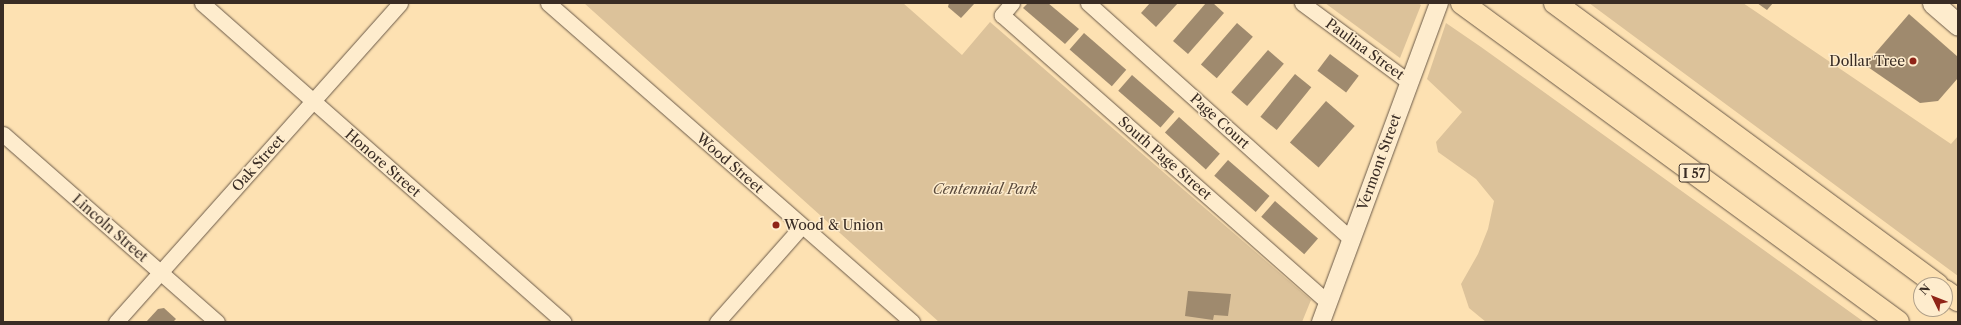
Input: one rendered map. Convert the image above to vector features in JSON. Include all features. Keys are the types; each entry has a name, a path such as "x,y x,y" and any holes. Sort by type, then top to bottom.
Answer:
{"highway":[{"name":"I 57","path":"1462,3 1898,322"},
{"path":"1555,3 1926,277"}],"main road":[{"path":"1933,3 1958,25"}],"street":[{"name":"Honore Street","path":"202,3 564,322"},
{"name":"Oak Street","path":"116,322 400,3"},
{"name":"Wood Street","path":"548,3 912,322"},
{"name":"South Page Street","path":"1012,3 1002,15 1328,302"},
{"name":"Page Court","path":"1088,3 1351,239"},
{"name":"Paulina Street","path":"1302,3 1409,82"},
{"name":"Vermont Street","path":"1320,322 1439,3"},
{"name":"Lincoln Street","path":"3,134 217,322"},
{"path":"716,322 802,226"}],"green space":[{"name":"Centennial Park","path":"584,3 903,3 962,55 990,22 1311,300 1302,322 939,322"},
{"path":"1325,3 1418,3 1421,5 1400,58"},
{"path":"1589,3 1743,3 1951,144 1958,136 1958,276"},
{"path":"1446,23 1864,322 1486,322 1469,308 1461,284 1478,254 1488,229 1494,201 1476,179 1438,152 1436,142 1462,112 1427,79"}],"building":[{"path":"949,3 975,3 961,18 948,7"},
{"path":"1028,3 1048,3 1079,29 1065,44 1023,8"},
{"path":"1150,3 1178,3 1156,27 1141,13"},
{"path":"1206,3 1213,3 1224,13 1188,54 1173,41"},
{"path":"1757,3 1773,3 1767,10"},
{"name":"Dollar Tree","path":"1909,14 1958,57 1958,78 1938,101 1920,103 1865,65"},
{"path":"1237,23 1253,37 1217,78 1201,65"},
{"path":"1084,33 1126,70 1112,86 1070,50"},
{"path":"1268,50 1284,64 1247,106 1231,92"},
{"path":"1330,54 1359,76 1346,92 1317,71"},
{"path":"1295,74 1311,87 1277,130 1260,117"},
{"path":"1132,75 1174,112 1160,128 1118,91"},
{"path":"1326,101 1355,126 1319,167 1290,143"},
{"path":"1179,117 1220,154 1206,169 1165,133"},
{"path":"1228,160 1270,196 1256,212 1214,176"},
{"path":"1275,201 1318,238 1304,254 1261,217"},
{"path":"1188,291 1231,294 1228,316 1214,315 1213,320 1185,316"},
{"path":"164,308 176,319 173,322 146,322 158,309"}],"place":[{"name":"Dollar Tree","path":"1913,61"},
{"name":"Wood & Union","path":"776,225"}]}
